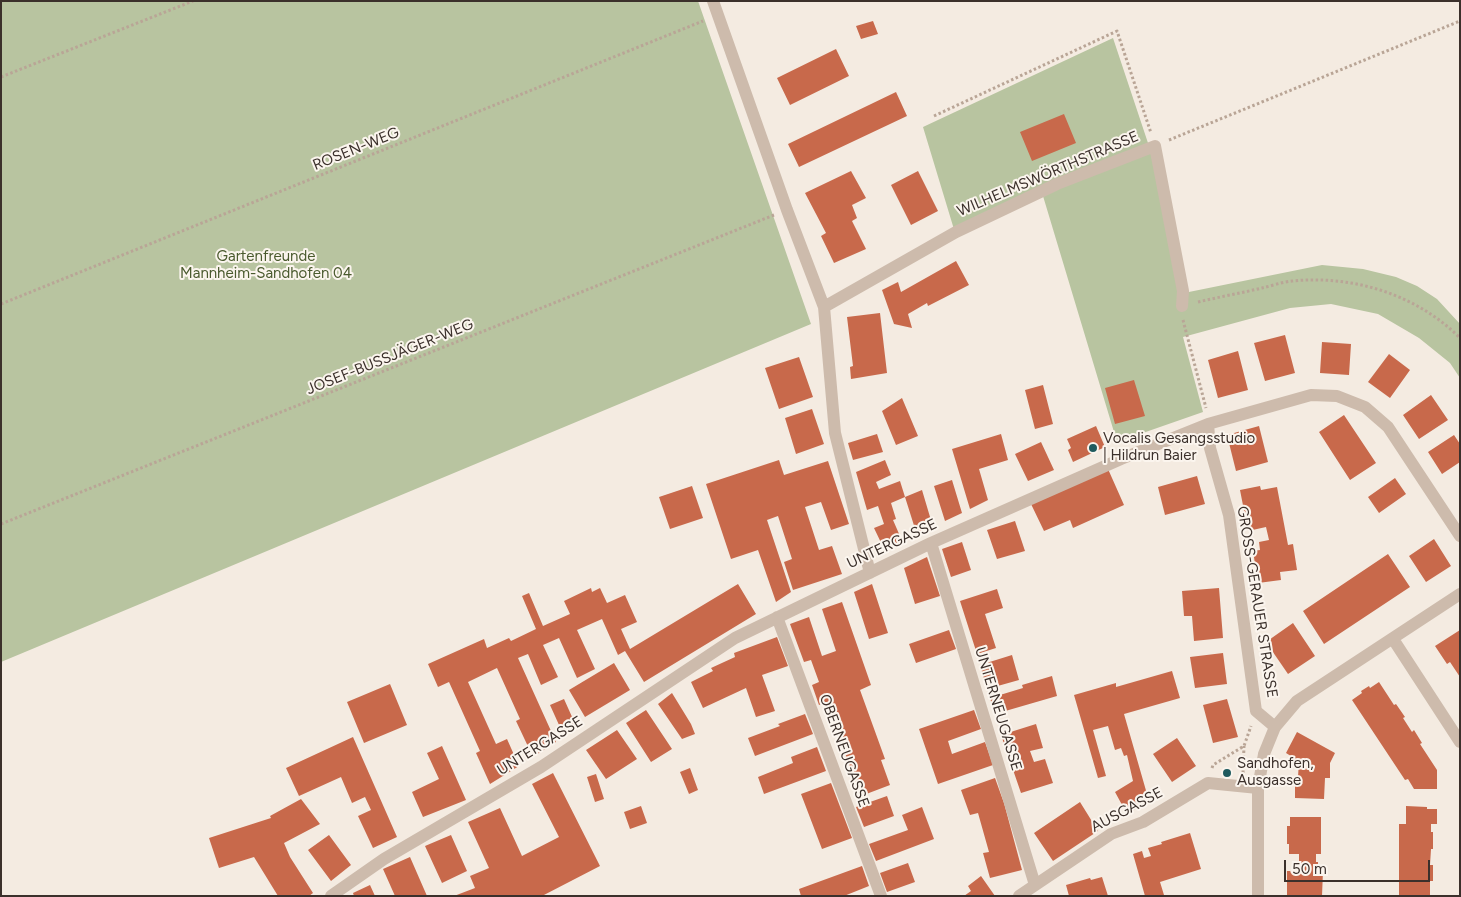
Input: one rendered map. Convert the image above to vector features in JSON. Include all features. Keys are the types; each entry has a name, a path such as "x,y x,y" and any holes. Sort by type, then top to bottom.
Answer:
{"street":[{"path":"713,1 787,210 824,307 835,433 870,573"},
{"path":"1155,146 1183,291 1182,306"},
{"name":"WILHELMSWÖRTHSTRASSE","path":"824,307 956,232 1057,184 1155,146"},
{"name":"UNTERGASSE","path":"331,896 384,859 541,766 735,638 931,543 1121,459 1208,424 1312,395 1337,396 1365,407 1388,427 1460,536"},
{"name":"GROSS-GERAUER STRASSE","path":"1208,424 1210,448 1229,515 1256,711 1274,727"},
{"name":"UNTERNEUGASSE","path":"931,543 1035,885"},
{"path":"1258,896 1258,788 1264,754 1274,727 1297,701 1460,594"},
{"name":"OBERNEUGASSE","path":"777,617 881,896"},
{"path":"1392,639 1460,742"},
{"path":"1208,784 1258,788"},
{"name":"AUSGASSE","path":"1020,896 1111,834 1143,822 1208,784"}],"path":[{"path":"1,77 193,1"},
{"name":"ROSEN-WEG","path":"1,304 718,14"},
{"path":"934,116 1117,30 1155,146 1460,21"},
{"name":"JOSEF-BUSSJÄGER-WEG","path":"1,524 787,210"},
{"path":"1208,424 1207,410 1182,316 1182,306 1290,281 1322,280 1358,284 1414,303 1436,317 1460,338"},
{"path":"1242,786 1244,746 1256,711"},
{"path":"1208,784 1213,766 1244,746"}],"green space":[{"name":"Gartenfreunde Mannheim-Sandhofen 04","path":"1,1 698,1 811,324 1,662"},
{"path":"1113,38 1152,155 1179,294 1322,265 1363,269 1396,277 1417,286 1437,299 1460,324 1460,378 1450,363 1419,338 1378,314 1331,304 1290,308 1183,337 1203,412 1117,442 1043,196 956,236 923,127"}],"building":[{"path":"873,21 878,34 861,39 856,26"},
{"path":"836,49 849,76 790,105 777,78"},
{"path":"896,92 907,116 799,167 788,144"},
{"path":"1064,114 1076,143 1032,161 1020,132"},
{"path":"851,171 866,198 852,205 857,218 852,221 866,249 834,263 821,236 826,233 805,193"},
{"path":"918,171 938,211 911,225 891,185"},
{"path":"956,261 969,285 928,306 927,303 908,314 912,328 894,324 882,290 898,282 901,292"},
{"path":"880,313 887,373 851,379 850,367 853,366 847,317"},
{"path":"1285,335 1295,373 1265,381 1254,343"},
{"path":"1322,342 1351,344 1349,375 1320,373"},
{"path":"1238,351 1248,390 1218,398 1208,360"},
{"path":"1389,354 1410,370 1390,398 1368,382"},
{"path":"799,357 813,397 779,409 765,368"},
{"path":"1134,380 1145,416 1115,424 1105,388"},
{"path":"1043,385 1053,424 1035,429 1025,390"},
{"path":"1431,395 1448,420 1419,439 1403,415"},
{"path":"902,398 918,436 896,445 882,411"},
{"path":"812,409 824,444 796,454 785,418"},
{"path":"1344,415 1376,463 1350,480 1319,432"},
{"path":"1096,426 1105,447 1073,462 1068,450 1071,448 1067,439"},
{"path":"1259,426 1268,462 1236,471 1227,435"},
{"path":"877,434 883,452 853,460 848,443"},
{"path":"1001,434 1008,460 979,469 988,500 970,509 952,449"},
{"path":"1454,435 1460,444 1460,462 1442,474 1428,452"},
{"path":"1041,442 1054,470 1028,481 1015,454"},
{"path":"779,460 784,475 828,461 849,524 831,530 821,502 805,507 819,550 832,546 842,574 793,590 784,562 792,559 778,516 767,520 791,592 776,602 758,550 731,559 706,484"},
{"path":"885,460 891,475 876,482 879,489 900,481 905,497 891,503 896,519 893,520 903,543 885,551 874,528 884,524 878,506 867,510 856,472"},
{"path":"1108,469 1124,505 1073,528 1070,520 1044,531 1031,504"},
{"path":"1197,476 1205,504 1165,515 1158,487"},
{"path":"1395,478 1406,494 1379,513 1368,497"},
{"path":"952,480 962,513 945,521 934,486"},
{"path":"692,486 703,518 670,529 659,497"},
{"path":"1260,486 1261,490 1277,487 1288,545 1293,544 1297,570 1280,572 1281,580 1258,583 1253,551 1260,550 1259,542 1269,540 1266,527 1248,531 1240,490"},
{"path":"922,490 933,527 917,535 905,497"},
{"path":"1015,521 1025,551 997,559 987,530"},
{"path":"1434,539 1451,566 1426,582 1409,556"},
{"path":"962,542 971,570 951,577 942,549"},
{"path":"1388,554 1410,587 1324,644 1303,611"},
{"path":"927,557 940,596 915,604 904,568"},
{"path":"738,584 756,614 644,682 625,651 618,655 602,619 577,630 595,669 577,678 559,638 543,645 558,677 541,685 528,654 518,658 556,742 533,757 516,721 520,719 497,668 468,682 496,744 507,739 519,766 490,784 476,753 480,751 449,682 438,687 428,664 484,639 487,648 509,638 511,641 536,629 522,596 529,593 543,626 570,614 564,601 591,588 592,592 600,588 607,603 625,595 637,622 621,629 630,649"},
{"path":"872,584 888,633 869,639 854,592"},
{"path":"1219,588 1223,638 1194,641 1192,616 1184,616 1182,591"},
{"path":"997,589 1003,608 985,614 996,648 977,654 960,601"},
{"path":"842,602 871,685 860,690 885,759 881,760 890,785 861,796 826,702 819,705 812,685 819,682 811,660 804,662 790,624 809,617 822,656 836,651 822,609"},
{"path":"1293,623 1315,656 1288,674 1266,642"},
{"path":"949,630 956,649 916,663 909,644"},
{"path":"1460,630 1460,677 1450,662 1447,664 1435,646"},
{"path":"777,637 788,666 762,675 775,711 756,717 746,688 703,708 691,682 713,671 711,668 735,657 734,653"},
{"path":"1223,653 1227,684 1195,688 1190,657"},
{"path":"1012,655 1019,680 987,689 980,665"},
{"path":"614,663 630,690 585,717 569,690"},
{"path":"1172,671 1180,698 1124,714 1149,801 1127,814 1115,792 1133,781 1127,755 1124,756 1121,748 1115,750 1108,726 1093,730 1106,776 1098,778 1074,695 1116,683 1116,687"},
{"path":"1052,676 1057,696 995,714 990,698 1023,688 1022,685"},
{"path":"1379,682 1394,705 1396,704 1405,717 1403,718 1412,732 1414,730 1422,743 1420,744 1437,770 1437,789 1414,789 1408,779 1405,780 1352,700 1362,693 1361,691"},
{"path":"390,684 407,725 364,743 347,702"},
{"path":"672,693 695,734 682,739 658,704"},
{"path":"564,699 577,728 564,736 550,705"},
{"path":"1227,699 1238,737 1213,743 1203,705"},
{"path":"646,710 672,749 651,762 626,723"},
{"path":"974,710 981,729 948,741 952,754 985,742 993,765 938,784 919,729"},
{"path":"805,714 813,734 755,756 748,738"},
{"path":"1036,724 1043,748 1030,751 1034,762 1045,759 1053,783 1021,793 1001,735"},
{"path":"617,730 637,759 606,779 586,750"},
{"path":"1297,732 1335,753 1330,763 1330,778 1325,778 1324,799 1295,798 1295,777 1298,777 1299,761 1286,753"},
{"path":"353,737 397,837 373,848 358,816 371,810 365,797 352,803 341,777 299,796 286,768"},
{"path":"1177,738 1196,766 1172,782 1153,754"},
{"path":"442,746 466,800 423,817 412,792 439,779 427,753"},
{"path":"817,747 826,771 764,794 758,777 793,763 791,757"},
{"path":"690,768 698,790 689,794 680,772"},
{"path":"553,773 600,866 542,896 454,896 475,888 470,876 489,868 468,822 500,808 522,856 559,837 532,784"},
{"path":"596,774 604,799 595,802 587,777"},
{"path":"995,778 1004,803 1022,870 990,878 983,853 989,852 978,813 970,815 961,790"},
{"path":"831,783 852,838 822,849 801,794"},
{"path":"887,796 894,816 864,827 856,807"},
{"path":"301,799 320,824 284,843 290,857 313,893 309,896 278,896 254,857 219,868 209,838 271,818 270,816"},
{"path":"1080,802 1098,831 1053,861 1034,833"},
{"path":"641,806 647,823 630,829 624,812"},
{"path":"1406,806 1437,809 1437,824 1431,824 1433,849 1431,849 1430,865 1433,865 1433,881 1430,881 1430,896 1399,896 1399,824 1406,824"},
{"path":"922,807 934,839 876,861 869,844 908,830 902,815"},
{"path":"1290,817 1321,817 1321,854 1316,854 1316,862 1318,862 1318,871 1323,871 1322,896 1287,896 1287,871 1297,871 1297,862 1299,862 1299,854 1289,854 1289,844 1287,844 1287,826 1290,826"},
{"path":"1190,833 1201,869 1160,882 1164,895 1145,896 1133,854 1142,851 1144,858 1151,856 1148,848"},
{"path":"329,835 351,865 331,881 308,850"},
{"path":"451,835 467,871 442,883 425,846"},
{"path":"410,857 427,896 395,896 383,869"},
{"path":"908,863 915,882 887,892 880,873"},
{"path":"862,866 869,886 844,896 801,896 799,889"},
{"path":"981,876 995,896 964,896 971,891 968,886"},
{"path":"1102,877 1108,896 1069,896 1066,885 1090,878 1091,880"},
{"path":"370,885 375,896 354,896 353,893"}],"place":[{"name":"Vocalis Gesangsstudio | Hildrun Baier","path":"1093,448"},
{"name":"Sandhofen, Ausgasse","path":"1227,773"}]}
